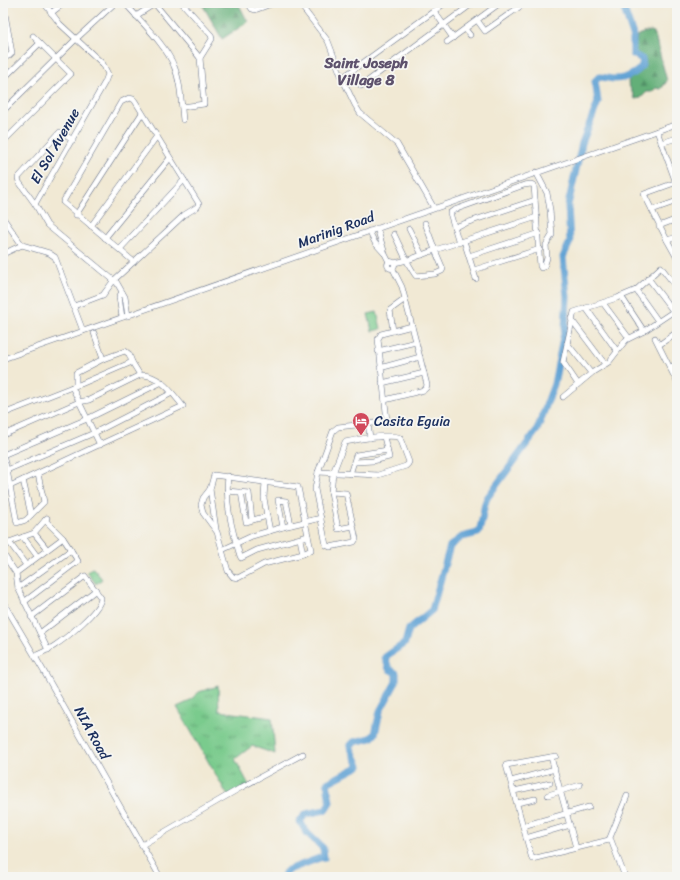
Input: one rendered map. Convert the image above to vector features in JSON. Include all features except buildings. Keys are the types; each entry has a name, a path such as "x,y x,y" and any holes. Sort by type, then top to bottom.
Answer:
{"street":[{"path":"3,3 4,18 12,53 3,58"},
{"name":"El Sol Avenue","path":"44,3 51,13 76,39 103,64 108,74 73,140 35,204 47,225 114,280 119,286 122,292 119,297 125,317"},
{"path":"51,13 64,3"},
{"path":"3,111 56,58 116,3"},
{"path":"125,3 162,47 174,64 180,86 183,120"},
{"path":"136,16 155,3 200,58 204,104 182,107"},
{"path":"182,3 212,35 211,41 200,58"},
{"path":"248,3 254,10 274,3"},
{"path":"299,3 328,41 342,78 355,106 360,113 397,144 434,208"},
{"path":"342,78 445,3"},
{"path":"361,86 474,3"},
{"path":"447,42 500,3"},
{"path":"477,20 485,31 525,3"},
{"path":"434,11 453,38"},
{"path":"465,29 470,35"},
{"path":"3,142 71,74 33,36"},
{"path":"3,40 10,39"},
{"path":"4,77 40,43"},
{"path":"74,306 103,295 114,280 134,262 184,215 197,207 199,204 133,99 128,98 121,102 63,202 76,215 120,249 134,262"},
{"path":"76,215 142,113"},
{"name":"Marinig Road","path":"3,359 677,124"},
{"path":"657,131 676,182 644,194 659,226 677,256"},
{"path":"35,204 19,182 18,178 60,132 73,140"},
{"path":"91,226 157,136"},
{"path":"661,143 677,138"},
{"path":"105,238 170,158"},
{"path":"476,279 469,256 454,227 450,213 454,210 524,185 534,185 539,233 540,266 542,268 546,266 546,245 552,235 551,217 547,194 536,172"},
{"path":"120,249 184,180"},
{"path":"454,227 535,200"},
{"path":"652,210 677,201"},
{"path":"392,265 537,217"},
{"path":"3,218 22,245 55,257 84,331"},
{"path":"659,226 677,219"},
{"path":"394,234 416,276 439,273 443,269 425,224"},
{"path":"377,228 385,254"},
{"path":"409,229 422,255"},
{"path":"369,231 375,243 392,265 402,288 424,373 426,388 384,400"},
{"path":"469,256 539,233"},
{"path":"667,240 677,237"},
{"path":"3,254 22,245"},
{"path":"474,270 540,249"},
{"path":"578,384 563,362 571,319 574,312 636,290 661,267 675,281 677,288"},
{"path":"563,397 608,362 623,343 629,338 675,310 648,278"},
{"path":"636,290 658,321"},
{"path":"621,296 644,330"},
{"path":"393,331 390,310 405,299"},
{"path":"603,302 629,338"},
{"path":"586,308 617,351"},
{"path":"571,319 605,364"},
{"path":"387,421 378,351 378,336 412,326"},
{"path":"659,345 677,332"},
{"path":"94,333 103,359"},
{"path":"655,338 677,382"},
{"path":"378,351 416,342"},
{"path":"567,343 591,374"},
{"path":"100,445 79,402 74,386 76,373 103,359 125,351 129,354 140,375"},
{"path":"380,368 420,358"},
{"path":"3,414 132,362"},
{"path":"670,368 677,363"},
{"path":"382,383 424,373"},
{"path":"3,435 79,402 89,400 140,375 146,374 162,382 183,406 10,486"},
{"path":"38,474 44,502 26,520 17,523 3,455 87,418 162,382"},
{"path":"6,470 94,432 172,394"},
{"path":"331,492 346,493 355,541 327,547 315,489 318,472 335,428 401,420"},
{"path":"368,423 370,438"},
{"path":"318,472 333,473 350,474 378,475 408,464 409,462 399,436 370,438 345,442 333,473 331,492 338,529 353,526"},
{"path":"354,462 373,461 387,458 390,455 384,437"},
{"path":"350,474 356,455 388,450"},
{"path":"210,489 217,532 222,550 228,571 235,578 264,564 303,554 311,550 298,487 214,475 210,489 203,498 201,505 203,513 217,532"},
{"path":"228,476 226,491 227,505 236,544 241,558 257,550 308,536"},
{"path":"23,480 31,515"},
{"path":"266,482 264,498 270,531"},
{"path":"226,491 249,493 252,520"},
{"path":"241,492 245,520 248,522 267,516"},
{"path":"283,527 277,499 286,501 291,525"},
{"path":"222,550 252,536 320,518"},
{"path":"3,548 9,542 34,533 46,519 63,538 78,561 24,602"},
{"path":"34,533 47,549"},
{"path":"23,537 37,556"},
{"path":"16,573 26,564 63,538"},
{"path":"300,539 303,554"},
{"path":"9,542 26,564"},
{"path":"18,588 71,550"},
{"path":"3,554 16,573 18,588 48,650"},
{"path":"31,617 85,576 96,590 101,600 89,617 71,633 48,650 35,656"},
{"path":"40,633 96,590"},
{"name":"NIA Road","path":"3,602 160,877"},
{"path":"142,846 242,787 303,754"},
{"path":"576,848 560,791 554,757 506,765 532,859 609,840"},
{"path":"511,781 555,769"},
{"path":"514,791 550,782"},
{"path":"548,795 580,785"},
{"path":"609,840 627,796"},
{"path":"517,803 535,799"},
{"path":"523,826 589,807"},
{"path":"526,838 570,825"},
{"path":"609,840 611,840 624,877"}],"green space":[{"path":"238,3 248,22 222,39 202,4"},
{"path":"651,31 654,32 667,81 661,89 656,88 652,92 647,92 641,98 635,99 628,83 629,78 641,72 646,62 644,57 635,53 634,51 637,36"},
{"path":"377,312 381,329 372,331 368,314"},
{"path":"93,568 102,579 96,584 87,572"},
{"path":"218,686 219,711 272,718 275,754 252,746 235,759 249,785 228,796 177,707 188,702 199,692"}],"waterway":[{"path":"284,877 288,870 322,857 324,858 323,848 306,832 300,821 306,814 325,810 330,802 327,783 359,766 350,746 354,742 371,738 375,734 380,711 396,682 396,673 389,669 385,657 405,643 409,629 432,610 450,546 462,537 478,533 487,498 537,430 554,384 565,328 567,297 563,257 570,242 568,205 582,143 598,102 595,81 599,77 615,79 624,78 638,71 642,63 642,59 633,54 633,35 622,3"}],"place":[{"name":"Casita Eguia","path":"361,436"}],"district":[{"name":"Saint Joseph Village 8","path":"366,72"}]}
